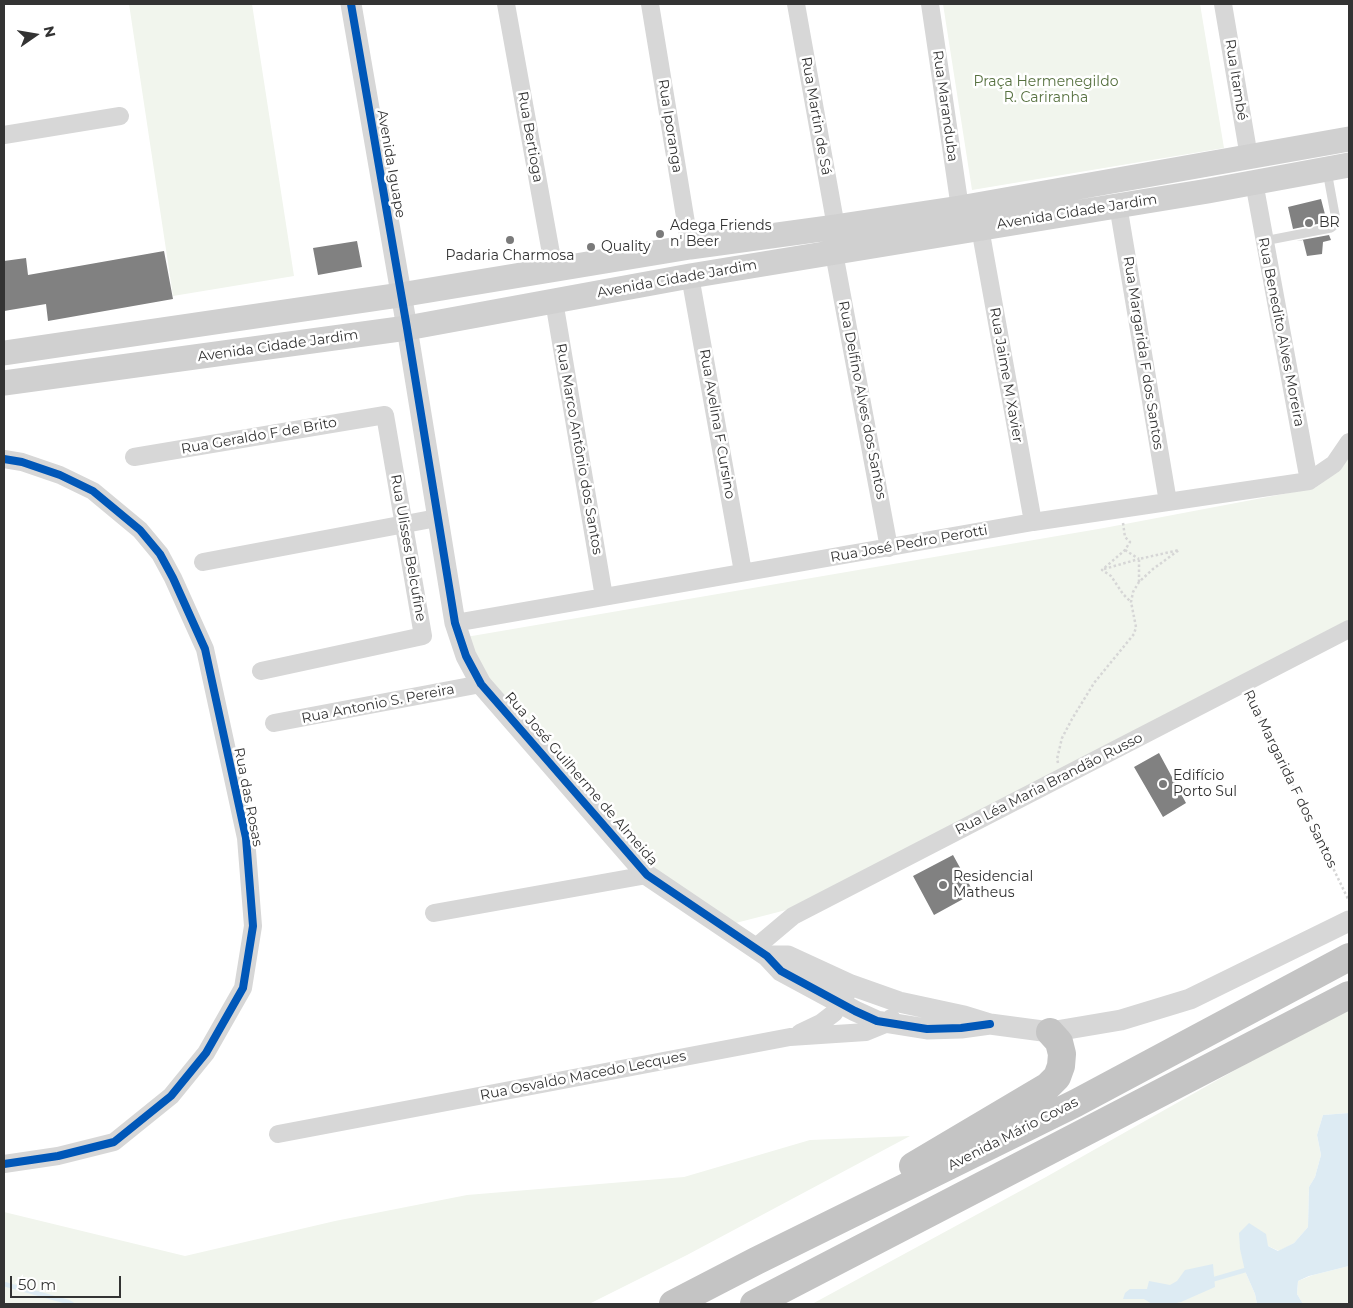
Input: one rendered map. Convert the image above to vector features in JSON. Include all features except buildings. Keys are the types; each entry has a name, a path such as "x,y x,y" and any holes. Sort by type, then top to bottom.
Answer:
{"highway":[{"name":"Avenida Mário Covas","path":"673,1304 756,1260 1076,1103 1349,957"},
{"path":"754,1304 1349,995"},
{"path":"756,1260 1048,1086 1056,1077 1061,1066 1062,1054 1059,1042 1050,1032"}],"main road":[{"name":"Avenida Cidade Jardim","path":"4,353 400,294 690,247 960,208 1349,139"},
{"path":"1204,165 1208,191"},
{"name":"Avenida Cidade Jardim","path":"4,383 407,328 690,276 1208,191 1338,167"},
{"path":"631,256 635,286"}],"street":[{"name":"Avenida Iguape","path":"351,4 407,328"},
{"name":"Rua Bertioga","path":"506,4 554,270"},
{"name":"Rua Iporanga","path":"650,4 690,247"},
{"name":"Rua Martin de Sá","path":"796,4 836,227"},
{"name":"Rua Maranduba","path":"930,4 960,208"},
{"name":"Rua Itambé","path":"1224,4 1249,157"},
{"path":"4,135 120,116"},
{"name":"Rua Benedito Alves Moreira","path":"1254,182 1309,481"},
{"name":"Rua Margarida F dos Santos","path":"1118,205 1168,502"},
{"name":"Rua Jaime M Xavier","path":"980,228 1033,522"},
{"name":"Rua Delfino Alves dos Santos","path":"834,253 889,548"},
{"name":"Rua Avelina F Cursino","path":"690,276 743,572"},
{"name":"Rua Marco Antônio dos Santos","path":"554,301 604,597"},
{"name":"Rua José Guilherme de Almeida","path":"407,328 454,622 466,656 482,684 647,875 761,952 781,970 841,1004 877,1021 927,1029 961,1028 990,1024"},
{"name":"Rua Geraldo F de Brito","path":"134,457 385,415"},
{"name":"Rua Ulisses Belcufine","path":"261,671 423,636 385,415"},
{"name":"Rua José Pedro Perotti","path":"454,622 1033,522 1124,510 1309,481 1334,464 1349,442"},
{"name":"Rua das Rosas","path":"4,459 22,462 60,475 93,491 140,530 160,554 173,578 205,649 246,838 253,926 243,988 206,1053 171,1096 114,1142 58,1156 4,1164"},
{"path":"203,562 437,518"},
{"name":"Rua Léa Maria Brandão Russo","path":"761,952 793,916 1349,629"},
{"name":"Rua Antonio S. Pereira","path":"274,723 482,684"},
{"path":"434,913 647,875"},
{"name":"Rua José Guilherme de Almeida","path":"761,952 788,956 851,985 899,1002 964,1016 990,1024 1050,1032 1122,1020 1190,999 1349,921"},
{"path":"790,1037 821,1023 834,1014 851,985"},
{"path":"888,1023 899,1002"},
{"name":"Rua Osvaldo Macedo Lecques","path":"278,1134 790,1037 866,1032 888,1023"}],"lane":[{"path":"1264,241 1331,228 1335,225 1338,167"}],"path":[{"path":"1102,570 1125,550 1130,542 1125,537 1123,530 1124,510"},
{"path":"1125,550 1138,558"},
{"path":"1060,769 1057,759 1062,738 1072,719 1094,683 1134,634 1136,627 1131,602 1133,592 1139,582 1179,550 1138,558 1102,570"},
{"path":"1138,558 1139,582"},
{"path":"1102,570 1111,576 1131,602"}],"green space":[{"path":"129,4 252,4 294,276 173,296"},
{"name":"Praça Hermenegildo R. Cariranha","path":"943,4 1200,4 1224,148 972,190"},
{"path":"1349,457 1349,620 790,909 728,925 653,870 491,682 466,637 1104,528 1315,488 1341,469"},
{"path":"1349,1010 1349,1113 1323,1115 1317,1135 1321,1155 1315,1177 1309,1187 1308,1227 1294,1243 1279,1251 1268,1246 1245,1271 1255,1294 1257,1304 812,1304 1046,1177 1320,1022"},
{"path":"910,1136 687,1255 589,1304 4,1304 4,1212 185,1256 335,1221 467,1195 684,1177 810,1140"},
{"path":"1349,1266 1349,1304 1303,1304 1297,1294 1298,1281 1313,1275"}],"shaded area":[{"path":"1349,1113 1349,1266 1309,1276 1298,1281 1297,1294 1303,1304 1257,1304 1255,1294 1245,1271 1240,1249 1239,1233 1249,1223 1266,1234 1268,1246 1278,1251 1294,1243 1308,1227 1309,1187 1315,1177 1321,1155 1317,1135 1323,1115"},
{"path":"1213,1264 1215,1287 1181,1302 1152,1304 1144,1299 1123,1299 1125,1293 1130,1289 1147,1289 1149,1281 1170,1285 1177,1281 1185,1270"}],"waterway":[{"path":"1211,1280 1249,1269"},
{"path":"4,1284 72,1304"}],"cycle path":[{"path":"351,4 407,328 455,623 466,656 481,684 647,875 767,956 781,971 877,1021 927,1029 961,1028 990,1024"},
{"path":"4,459 22,462 60,475 93,491 140,530 160,554 173,578 205,649 246,838 253,926 243,988 206,1053 171,1096 114,1142 58,1156 4,1164"}],"place":[{"name":"BR","path":"1309,223"},
{"name":"Adega Friends n' Beer","path":"660,234"},
{"name":"Padaria Charmosa","path":"510,240"},
{"name":"Quality","path":"591,247"},
{"name":"Edifício Porto Sul","path":"1163,784"},
{"name":"Residencial Matheus","path":"943,885"}]}
